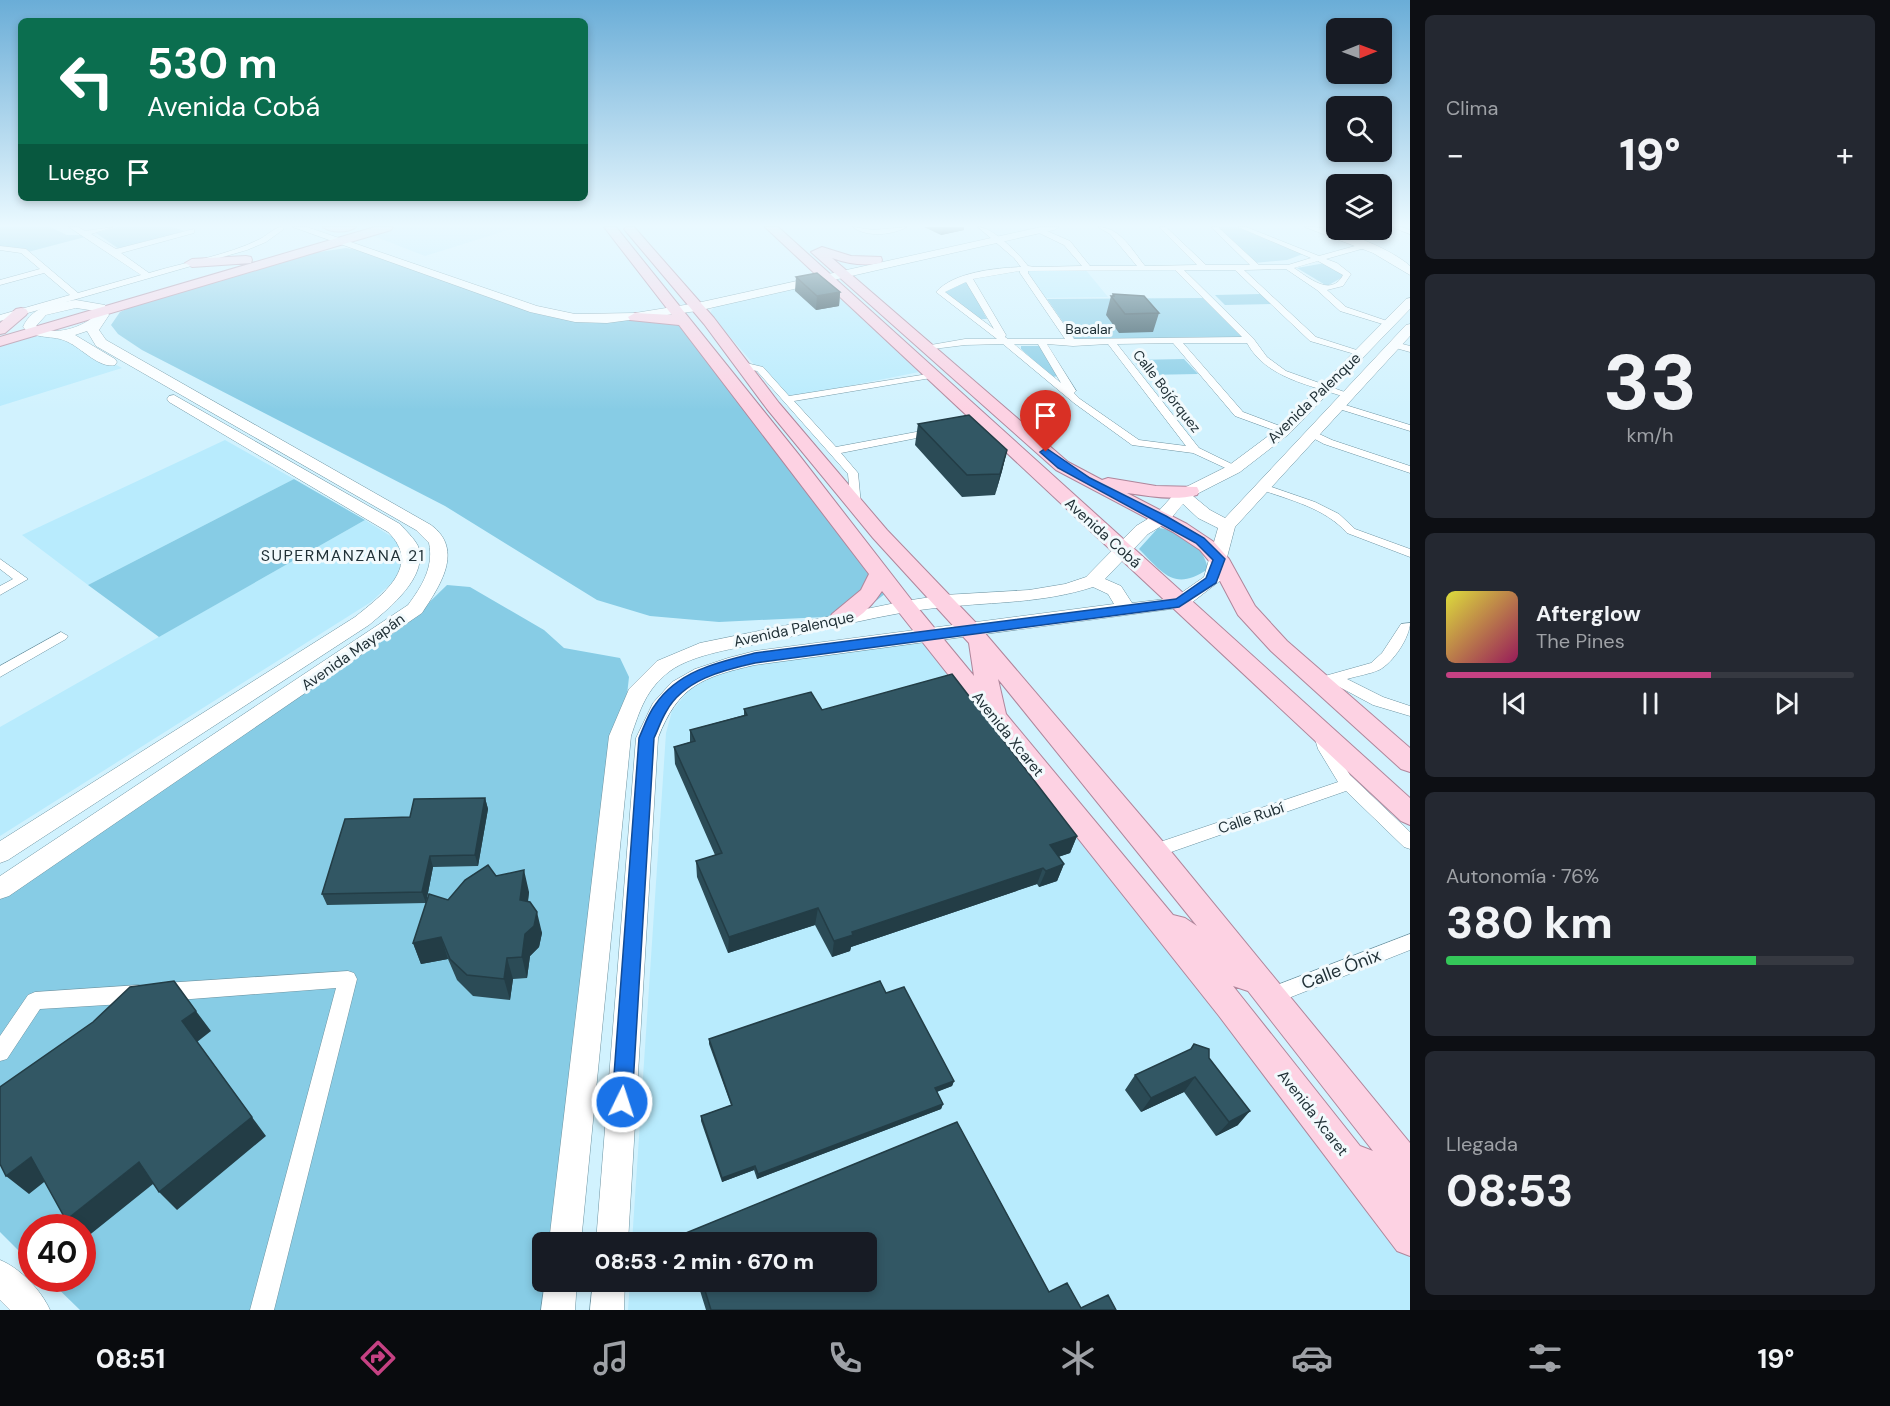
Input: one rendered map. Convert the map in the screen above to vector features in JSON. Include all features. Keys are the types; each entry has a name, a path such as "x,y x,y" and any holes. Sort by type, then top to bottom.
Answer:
{"main road":[{"path":"94,323 179,288"},
{"path":"0,331 34,322 94,323 197,288"},
{"name":"Avenida Xcaret","path":"657,288 793,459 879,575 1235,1012 1410,1238"},
{"path":"680,288 850,498 974,635 1154,851 1410,1170"},
{"name":"Avenida Cobá","path":"844,288 883,332 931,375 976,424 1023,460 1410,814"},
{"name":"Avenida Cobá","path":"857,288 1062,466 1086,481 1162,518 1200,540 1219,559 1246,610 1279,646 1326,680 1410,762"},
{"path":"635,317 663,317 678,312"},
{"path":"0,342 34,322"},
{"path":"883,332 924,344"},
{"path":"997,408 1023,460"},
{"path":"793,459 850,498"},
{"path":"1086,481 1156,492 1186,493"},
{"path":"840,619 864,600 877,585 879,575"},
{"path":"974,635 996,718"},
{"path":"1150,908 1271,996"},
{"path":"1342,1150 1410,1197"}],"street":[{"path":"67,288 76,296"},
{"path":"0,318 34,322 76,296 104,288"},
{"path":"473,288 534,309 576,318 621,312 678,312 693,303 758,288"},
{"path":"501,288 543,303 569,309 635,317"},
{"path":"943,288 940,292 1006,342 1077,401 1136,443 1195,450"},
{"path":"974,288 1006,342"},
{"path":"1034,288 1072,343"},
{"path":"1197,288 1250,340 1252,346 1274,368 1410,428"},
{"path":"1259,288 1313,339 1361,353"},
{"path":"1320,288 1343,309 1389,323"},
{"name":"Avenida Palenque","path":"566,1232 620,736 636,694 664,666 707,648 905,607 944,601 1029,596 1068,589 1092,581 1142,530 1162,518 1186,493 1234,469 1284,431 1410,302"},
{"path":"34,322 39,314 57,307 76,304 94,323"},
{"name":"Avenida Mayapán","path":"0,853 362,621 388,600 402,581 412,561 409,545 394,528 100,343 94,323 34,322"},
{"name":"Avenida Palenque","path":"613,1232 647,738 660,707 686,681 720,666 755,658 929,636 974,635 1179,603 1212,580 1227,526 1344,400 1403,347 1410,328"},
{"name":"Bacalar","path":"924,344 1250,340"},
{"path":"1176,341 1239,414 1284,431"},
{"path":"1041,342 1077,401"},
{"name":"Calle Bojórquez","path":"1112,343 1195,450 1234,469"},
{"path":"742,365 760,369 853,473 850,498"},
{"path":"788,399 931,375"},
{"name":"Avenida Mayapán","path":"0,889 134,801 416,609 433,582 441,559 432,535 412,520 227,422"},
{"path":"834,451 946,430"},
{"path":"1313,434 1328,442 1410,470"},
{"path":"1263,487 1330,513 1346,522 1352,531 1410,553"},
{"path":"1186,493 1204,514 1227,526"},
{"path":"0,563 22,579 0,591"},
{"path":"1092,581 1106,585 1118,593 1124,602 1123,610"},
{"path":"806,626 816,650"},
{"path":"1326,680 1376,666 1387,656 1406,627 1410,627"},
{"path":"0,672 61,636"},
{"path":"1326,680 1410,711"},
{"path":"1320,731 1324,749 1349,784 1410,842"},
{"path":"111,783 134,801"},
{"name":"Calle Rubí","path":"1154,851 1349,784"},
{"path":"603,894 636,893"},
{"name":"Calle Ónix","path":"1271,996 1410,942"},
{"path":"0,1052 35,1001 348,979 262,1310"},
{"path":"0,1276 33,1310"},
{"path":"558,1310 560,1292"},
{"path":"607,1310 608,1292"}],"shaded area":[{"path":"189,288 467,288 544,315 569,319 674,318 886,593 872,604 845,616 719,622 650,616 597,600 445,506 142,350 118,334 111,325 120,312 140,303"},
{"path":"790,288 831,288 919,372 784,399 710,314 712,309 719,305"},
{"path":"950,288 971,288 987,319 980,319 944,291"},
{"path":"1037,288 1101,288 1108,297 1043,298"},
{"path":"1260,294 1272,304 1225,305 1215,295"},
{"path":"1203,298 1243,337 1076,341 1047,299"},
{"path":"52,330 122,368 0,406 0,345"},
{"path":"1021,346 1041,346 1059,376 1052,377 1021,349"},
{"path":"1184,359 1198,374 1145,375 1133,360"},
{"path":"225,440 294,479 88,585 22,535"},
{"path":"294,479 365,520 159,637 88,585"},
{"path":"365,520 397,540 402,560 396,579 371,602 0,836 0,727"},
{"path":"1158,528 1175,532 1190,541 1202,553 1208,569 1186,579 1170,577 1162,572 1139,549"},
{"path":"447,585 470,587 544,630 564,648 620,658 629,677 567,1232 532,1232 532,1292 560,1292 558,1310 80,1310 61,1292 96,1292 96,1214 18,1214 18,1250 0,1232 0,895 410,621"},
{"path":"923,643 941,658 1410,1258 1410,1310 628,1310 629,1292 877,1292 877,1232 633,1232 666,733 672,711 688,691 713,673 750,662"}],"building":[{"path":"808,288 835,288 840,292 817,296"},
{"path":"1113,294 1144,296 1159,313 1125,314 1111,296 1114,296"},
{"path":"969,415 1007,450 1000,474 967,475 918,424"},
{"path":"952,674 1077,836 1050,845 1064,864 1046,871 1043,868 852,932 853,935 834,941 818,908 729,937 696,861 722,853 674,747 695,741 690,730 747,715 744,709 811,692 822,710"},
{"path":"485,798 475,855 430,856 422,892 322,894 345,819 410,817 414,799"},
{"path":"488,865 496,876 524,870 520,900 530,902 537,912 534,926 525,934 522,957 507,958 504,979 467,975 450,959 441,937 413,943 429,894 448,900 465,880"},
{"path":"174,981 196,1011 182,1021 252,1117 159,1192 139,1162 74,1214 63,1214 31,1157 6,1176 0,1164 0,1087 93,1022 130,987"},
{"path":"880,981 886,993 904,987 954,1081 935,1088 943,1104 758,1174 755,1166 722,1178 701,1116 732,1105 709,1039"},
{"path":"1194,1044 1209,1049 1209,1058 1250,1111 1229,1122 1195,1077 1151,1098 1135,1075 1191,1049"},
{"path":"957,1122 1049,1292 1067,1283 1081,1308 1108,1295 1116,1310 711,1310 705,1292 877,1292 877,1232 688,1232"}],"district":[{"name":"SUPERMANZANA 21","path":"343,555"}],"route":[{"path":"622,1102 647,738 660,707 686,681 720,666 755,658 1179,603 1212,580 1219,559 1208,546 1162,518 1086,481 1062,466 1046,452"}]}
